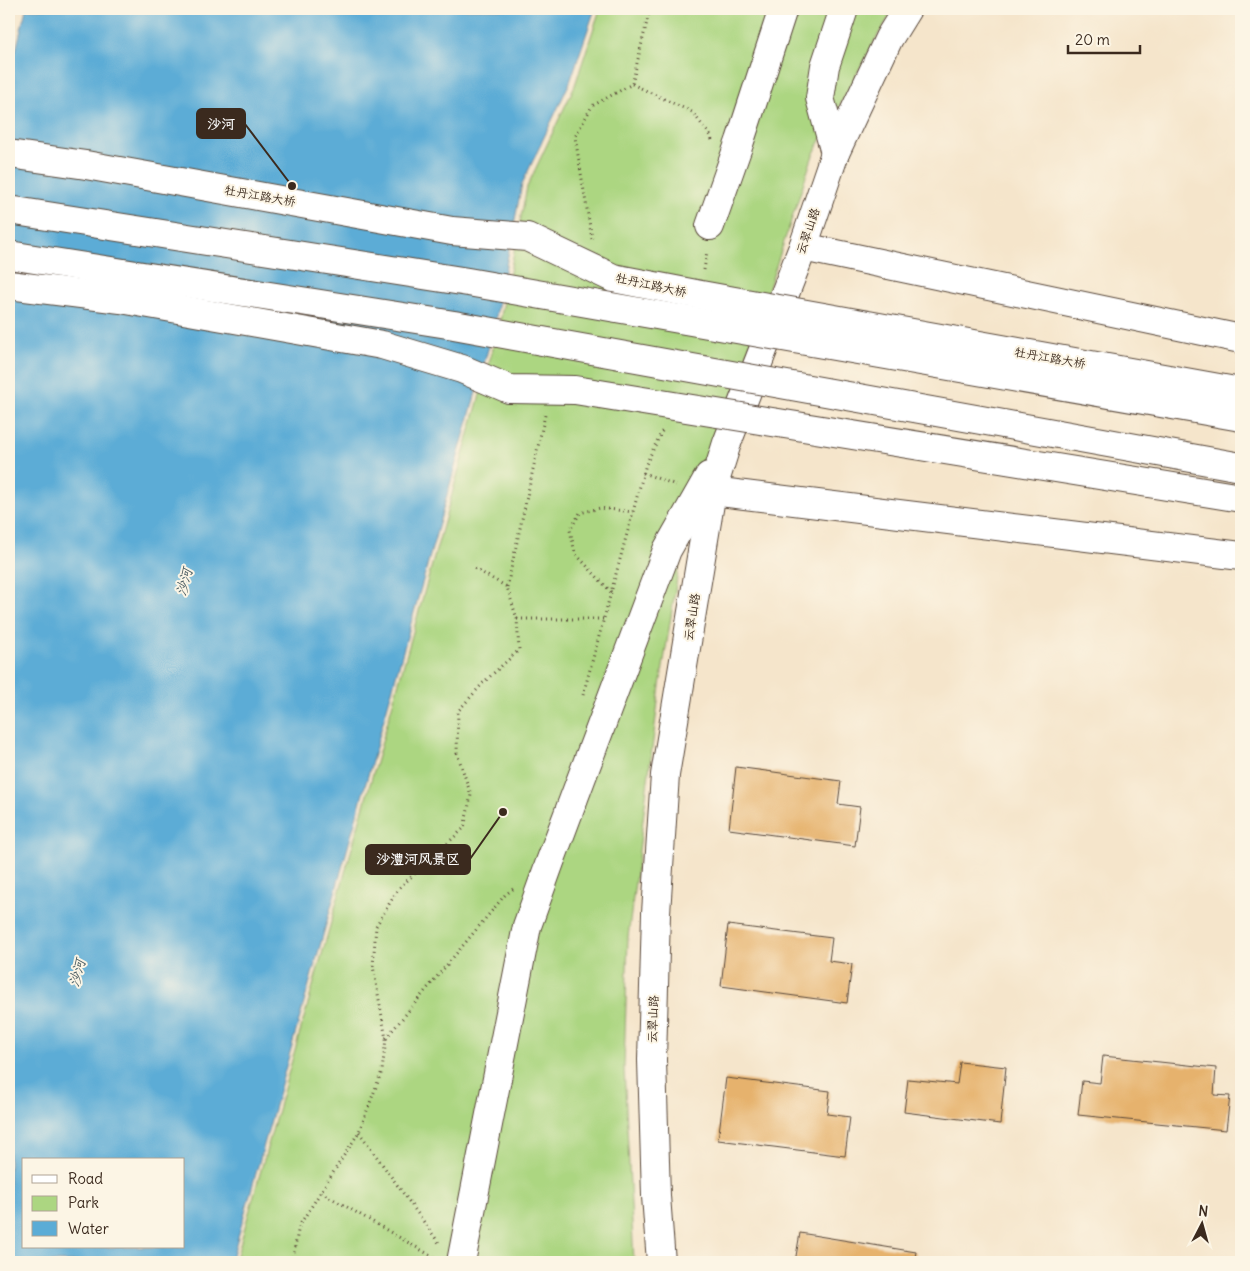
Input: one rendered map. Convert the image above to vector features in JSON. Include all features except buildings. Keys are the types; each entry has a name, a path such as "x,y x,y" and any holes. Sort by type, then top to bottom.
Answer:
{"street":[{"path":"710,226 783,9"},
{"path":"835,153 820,98 825,66 844,9"},
{"name":"云翠山路","path":"451,1255 527,926 550,862 667,550 706,492 727,444 803,247 835,153 890,38 907,9"},
{"name":"牡丹江路大桥","path":"9,154 86,165 452,231 527,237 613,278 701,296 1241,392"},
{"name":"牡丹江路大桥","path":"9,210 478,284 1241,417"},
{"path":"803,247 1241,340"},
{"path":"9,255 454,326 1241,467"},
{"path":"9,285 121,300 382,345 462,369 509,389 575,390 1241,498"},
{"path":"706,492 1241,556"},
{"name":"云翠山路","path":"661,1262 656,1196 652,1060 656,913 665,775 706,492"}],"path":[{"path":"632,84 692,112 711,136 714,145"},
{"path":"701,296 710,226"},
{"path":"582,699 643,473 675,407"},
{"path":"643,473 706,492"},
{"path":"611,592 575,553 570,530 580,513 600,508 632,512"},
{"path":"292,1262 299,1226 359,1132 382,1071 386,1039 373,966 376,926 398,889 464,828 471,795 457,753 458,711 485,680 519,650 517,619 507,588 472,567"},
{"path":"517,619 603,619"},
{"path":"386,1039 505,895 513,888"},
{"path":"359,1132 451,1255"},
{"path":"321,1192 442,1262"}],"green space":[{"path":"600,9 894,9 875,40 813,155 720,434 705,466 678,572 660,686 628,937 624,1068 634,1262 235,1262 498,331 527,187 575,85"}],"water":[{"path":"26,9 595,9 570,82 522,184 493,332 231,1262 9,1262 9,63 14,58"}],"place":[{"name":"沙河","path":"292,186"},
{"name":"沙澧河风景区","path":"503,812"}]}
